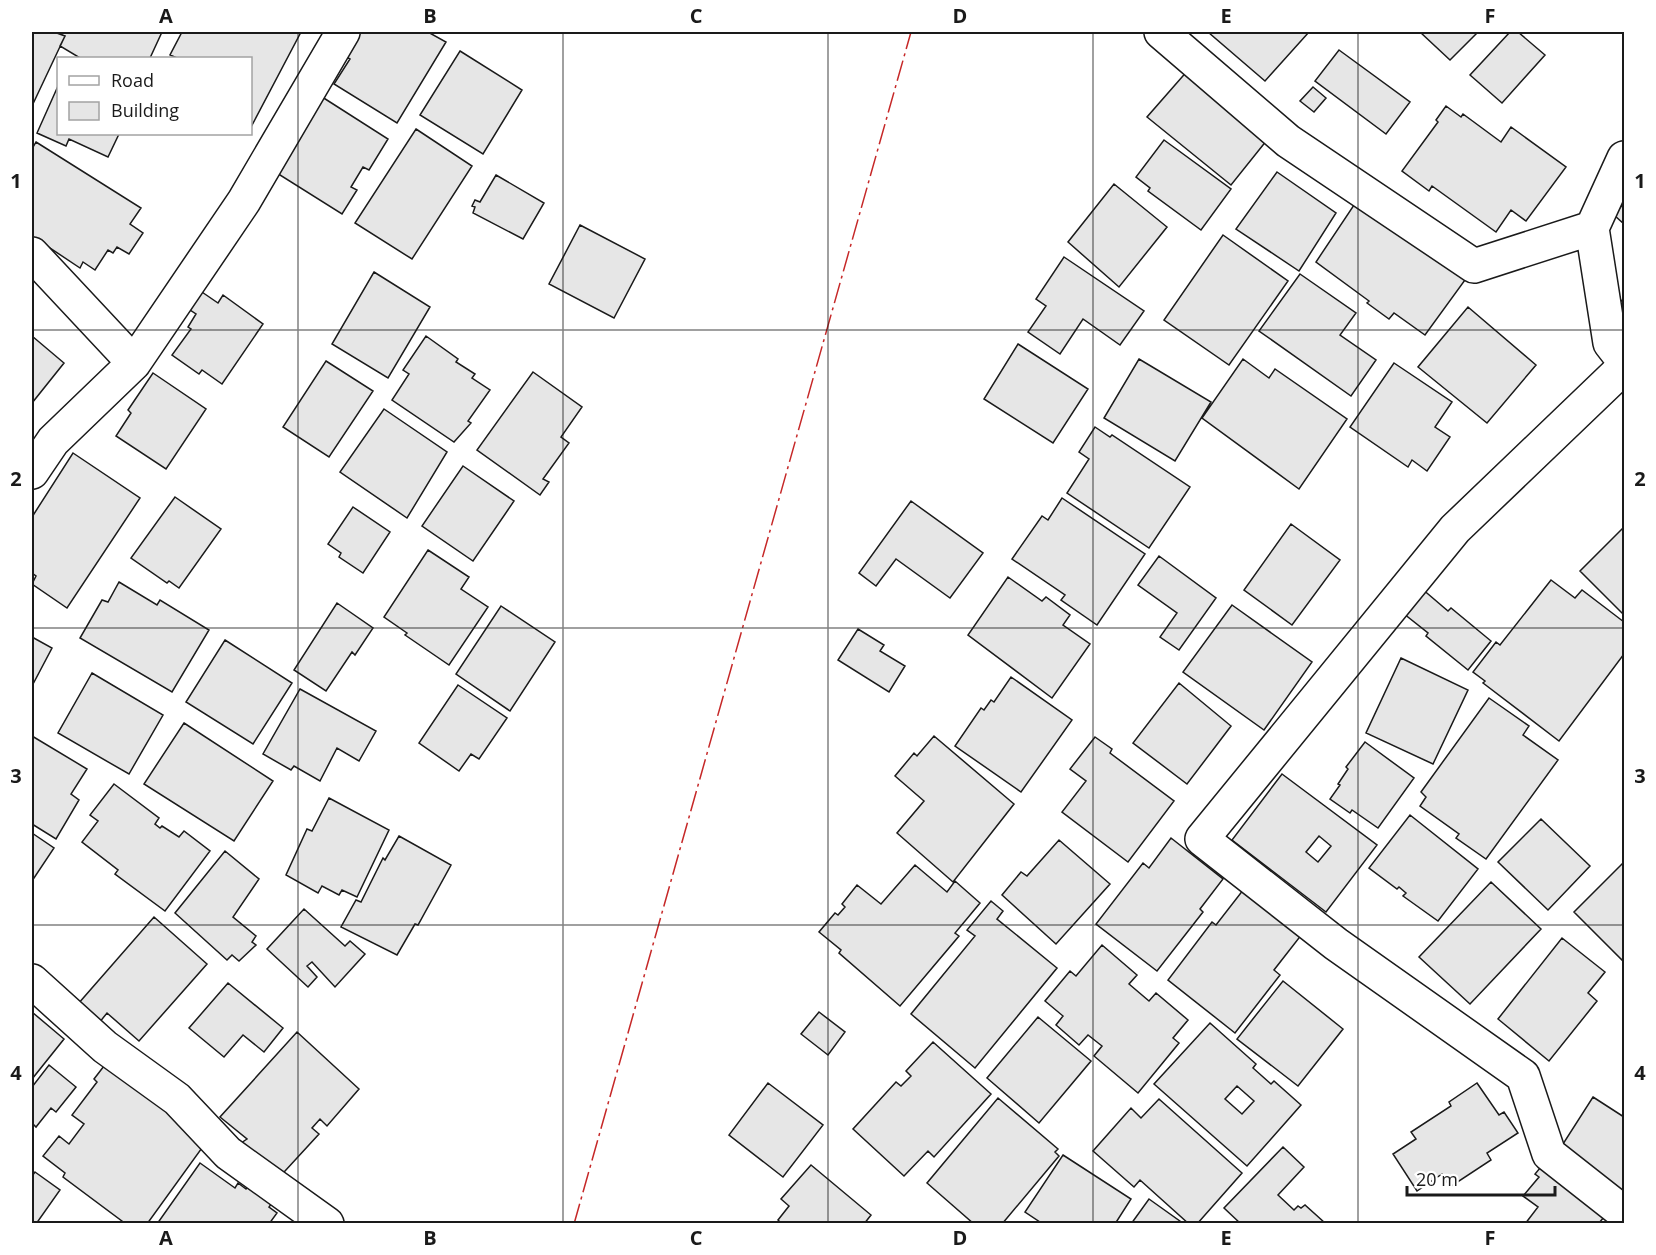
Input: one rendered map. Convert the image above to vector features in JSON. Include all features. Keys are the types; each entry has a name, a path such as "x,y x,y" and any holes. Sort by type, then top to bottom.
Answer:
{"street":[{"path":"32,472 53,441 134,363 244,201 343,32"},
{"path":"1161,32 1288,141 1474,266 1593,228"},
{"path":"1624,159 1593,228 1610,343 1624,360"},
{"path":"32,254 134,363"},
{"path":"1624,366 1455,529 1202,839 1336,944 1523,1076 1549,1154 1624,1213"},
{"path":"32,981 105,1047 177,1099 228,1153 327,1224"}],"building":[{"path":"32,32 54,32 65,36 32,106"},
{"path":"56,32 162,32 150,57 78,57 60,46 65,36"},
{"path":"182,32 301,32 252,125 252,57 175,57 170,55"},
{"path":"353,32 428,32 446,42 397,123 334,84 350,59 340,53"},
{"path":"1208,32 1309,32 1265,81"},
{"path":"1420,32 1478,32 1450,60"},
{"path":"1510,32 1518,32 1545,55 1502,103 1470,75"},
{"path":"1339,50 1410,102 1386,134 1315,81"},
{"path":"460,51 522,90 483,154 420,115"},
{"path":"1189,69 1271,135 1231,185 1147,117"},
{"path":"1313,87 1326,98 1314,112 1300,101"},
{"path":"57,88 57,135 119,135 108,157 69,139 66,146 37,133"},
{"path":"319,95 388,139 369,170 363,167 351,187 357,190 342,214 272,170"},
{"path":"1446,106 1461,117 1463,114 1501,142 1511,127 1566,167 1526,221 1511,210 1496,232 1432,186 1429,191 1402,171 1438,122 1436,120"},
{"path":"416,129 472,166 412,259 355,223"},
{"path":"1164,140 1231,189 1201,230 1148,191 1150,188 1136,177"},
{"path":"36,142 141,208 130,224 143,233 129,254 117,247 113,253 108,250 95,270 83,262 80,268 32,236 32,149"},
{"path":"1277,172 1336,213 1299,271 1236,229"},
{"path":"496,175 544,203 523,239 473,213 475,207 472,206 475,200 480,202"},
{"path":"1114,184 1167,227 1119,287 1068,242"},
{"path":"1356,202 1465,280 1425,335 1394,313 1389,319 1367,303 1369,301 1316,262"},
{"path":"1624,203 1624,224 1614,215"},
{"path":"580,225 645,259 614,318 549,284"},
{"path":"1223,235 1288,281 1229,365 1164,320"},
{"path":"1064,257 1144,311 1120,345 1083,319 1060,354 1028,332 1046,306 1036,299"},
{"path":"374,272 430,307 388,378 332,344"},
{"path":"1300,274 1356,313 1340,335 1376,360 1351,396 1259,331"},
{"path":"199,290 218,303 223,295 263,324 222,384 202,370 199,374 172,355 191,329 188,327 196,314 187,308"},
{"path":"1624,298 1624,316 1615,308"},
{"path":"1468,307 1536,365 1487,423 1418,367"},
{"path":"32,336 64,363 32,403"},
{"path":"426,336 458,359 456,362 475,374 472,378 490,390 468,421 471,423 454,442 392,400 409,374 403,370"},
{"path":"1018,344 1088,389 1053,443 984,399"},
{"path":"1139,359 1211,402 1175,461 1104,418"},
{"path":"1243,359 1269,378 1275,369 1347,419 1299,489 1202,418"},
{"path":"326,361 373,391 329,457 283,427"},
{"path":"1394,363 1452,402 1435,427 1450,437 1427,471 1412,460 1408,467 1350,427"},
{"path":"533,372 582,407 561,437 569,443 543,479 549,482 540,495 477,450"},
{"path":"153,373 206,409 166,469 116,436 131,413 128,410"},
{"path":"384,409 447,452 407,518 340,472"},
{"path":"1095,427 1110,437 1112,435 1190,487 1149,548 1067,493 1089,459 1079,452"},
{"path":"73,453 140,498 67,608 32,584 36,576 32,573 32,517"},
{"path":"463,466 514,501 473,561 422,526"},
{"path":"175,497 221,529 179,588 169,581 167,583 131,558"},
{"path":"1062,498 1145,554 1097,625 1061,600 1065,595 1012,559 1042,516 1048,520"},
{"path":"911,501 983,553 950,598 896,559 876,586 859,573"},
{"path":"353,507 390,532 363,573 339,557 341,553 328,544"},
{"path":"1291,524 1340,560 1292,625 1244,590"},
{"path":"1624,527 1624,615 1580,571"},
{"path":"428,550 469,577 461,589 488,607 449,665 405,635 407,633 384,617"},
{"path":"1159,556 1216,598 1179,650 1160,637 1177,613 1138,585"},
{"path":"1008,577 1042,601 1046,597 1070,615 1063,625 1090,644 1052,698 968,635"},
{"path":"1551,580 1575,598 1582,590 1624,622 1624,654 1559,741 1483,683 1485,681 1473,672 1496,642 1500,645"},
{"path":"119,582 157,605 160,600 209,630 172,692 80,638 102,600 108,602"},
{"path":"1414,582 1448,611 1451,608 1491,641 1468,670 1426,636 1428,633 1394,606"},
{"path":"337,603 373,628 355,655 352,652 326,691 294,670"},
{"path":"1232,605 1312,662 1264,730 1183,672"},
{"path":"501,606 555,642 510,711 456,674"},
{"path":"858,629 884,645 880,651 905,666 889,692 838,660"},
{"path":"32,637 52,648 32,686"},
{"path":"225,640 292,683 253,744 186,702"},
{"path":"1401,658 1468,690 1433,764 1366,733"},
{"path":"92,673 163,715 129,774 58,733"},
{"path":"1011,677 1072,720 1021,792 955,746 981,708 984,710 991,700 994,702"},
{"path":"1179,683 1231,726 1187,784 1133,743"},
{"path":"458,685 507,718 479,759 471,754 459,771 419,743"},
{"path":"300,689 376,731 359,761 337,748 320,781 294,766 291,770 263,754"},
{"path":"1489,698 1529,726 1523,735 1558,760 1486,859 1456,838 1459,834 1420,806 1426,797 1421,792"},
{"path":"184,723 273,781 234,841 144,784"},
{"path":"32,736 87,769 71,794 79,800 56,839 32,824"},
{"path":"934,736 1014,804 953,882 897,833 924,801 895,776 914,753 917,756"},
{"path":"1095,737 1112,749 1110,753 1174,801 1128,862 1062,812 1086,781 1070,769"},
{"path":"1365,742 1414,778 1378,828 1352,810 1350,813 1330,799 1348,769 1346,767"},
{"path":"1282,774 1377,845 1326,912 1232,840","holes":["1319,836 1331,846 1318,862 1306,852"]},
{"path":"114,784 159,818 155,824 160,828 162,826 179,837 184,831 210,851 165,911 115,874 118,870 82,842 98,821 90,815"},
{"path":"329,798 389,830 357,897 342,890 339,895 322,886 318,893 286,875 307,829 312,831"},
{"path":"1410,815 1478,869 1438,921 1403,896 1406,893 1399,887 1397,889 1369,868"},
{"path":"1541,819 1590,866 1548,910 1498,862"},
{"path":"32,833 54,848 32,881"},
{"path":"399,836 451,865 418,925 415,924 397,955 341,927 356,900 361,902 383,858 385,860"},
{"path":"1171,838 1223,879 1200,909 1203,912 1157,971 1096,924 1143,863 1149,868"},
{"path":"1059,840 1110,884 1056,944 1002,895 1021,872 1027,876"},
{"path":"225,851 259,879 233,917 256,936 252,942 256,945 239,961 232,955 227,960 175,913"},
{"path":"1624,862 1624,957 1622,960 1574,912"},
{"path":"915,865 947,892 955,881 980,903 955,933 959,936 900,1006 839,953 841,950 819,932 835,913 838,915 845,907 842,904 857,885 881,904"},
{"path":"1491,882 1541,929 1470,1004 1419,957"},
{"path":"1247,885 1306,929 1274,970 1280,975 1235,1033 1168,980 1212,922 1216,925"},
{"path":"991,901 1003,911 997,919 1057,968 975,1068 911,1014 975,936 967,930"},
{"path":"304,909 345,946 350,941 365,954 335,987 312,962 307,966 317,977 308,987 267,949"},
{"path":"154,917 207,964 139,1041 107,1013 99,1023 78,1004"},
{"path":"1562,938 1605,972 1588,993 1597,1001 1549,1061 1498,1019"},
{"path":"1102,945 1137,975 1129,984 1149,1001 1156,993 1188,1020 1173,1038 1179,1043 1138,1093 1094,1056 1102,1046 1088,1035 1079,1045 1056,1025 1063,1016 1045,1001 1070,971 1076,976"},
{"path":"1283,981 1343,1029 1298,1086 1237,1039"},
{"path":"228,983 283,1028 264,1052 243,1035 224,1057 189,1028"},
{"path":"32,1012 64,1039 32,1079"},
{"path":"819,1012 845,1032 828,1055 801,1034"},
{"path":"1038,1017 1091,1061 1039,1123 987,1078"},
{"path":"1210,1023 1256,1064 1253,1068 1271,1084 1274,1081 1301,1105 1247,1166 1154,1084","holes":["1237,1086 1254,1101 1242,1114 1225,1099"]},
{"path":"297,1032 359,1089 327,1126 320,1119 312,1128 319,1134 274,1183 235,1147 247,1139 220,1117"},
{"path":"933,1042 991,1094 934,1157 928,1151 904,1176 853,1129 896,1082 901,1086 911,1076 906,1071"},
{"path":"49,1065 76,1087 56,1112 51,1108 36,1127 32,1123 32,1087"},
{"path":"104,1066 207,1141 147,1224 126,1224 63,1177 65,1173 43,1156 59,1136 69,1144 84,1124 72,1115 97,1082 94,1079"},
{"path":"768,1083 823,1125 783,1177 729,1135"},
{"path":"1477,1083 1499,1115 1504,1112 1518,1133 1487,1153 1491,1160 1450,1187 1442,1174 1417,1191 1393,1154 1416,1139 1411,1132 1451,1106 1449,1102"},
{"path":"1593,1097 1624,1117 1624,1206 1554,1158"},
{"path":"998,1098 1058,1149 1055,1152 1059,1156 1002,1224 974,1224 927,1183"},
{"path":"1159,1099 1242,1173 1197,1224 1189,1224 1140,1180 1134,1187 1093,1151 1131,1108 1141,1118"},
{"path":"1283,1147 1304,1167 1278,1195 1294,1210 1298,1206 1301,1208 1305,1205 1325,1223 1241,1224 1224,1208"},
{"path":"1063,1155 1131,1199 1115,1224 1043,1224 1025,1212"},
{"path":"1545,1162 1605,1216 1598,1224 1525,1224 1538,1207 1523,1196 1539,1177 1535,1174"},
{"path":"200,1163 235,1188 238,1183 246,1189 248,1186 272,1203 269,1207 277,1213 269,1224 157,1224"},
{"path":"811,1165 871,1215 864,1224 782,1224 778,1220 789,1206 781,1199"},
{"path":"35,1172 60,1190 36,1224 32,1224 32,1176"},
{"path":"1149,1199 1184,1224 1131,1224"}],"power":[{"path":"574,1224 911,32"}]}
